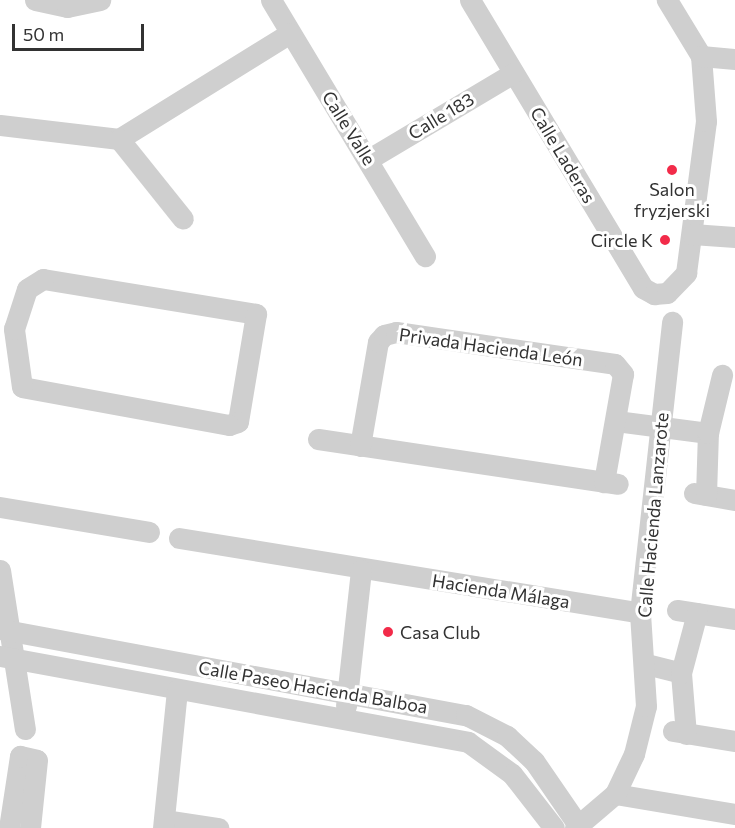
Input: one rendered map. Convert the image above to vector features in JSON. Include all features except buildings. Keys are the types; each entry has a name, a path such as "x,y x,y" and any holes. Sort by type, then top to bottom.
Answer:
{"street":[{"path":"35,0 67,8 100,0"},
{"name":"Calle Valle","path":"271,0 369,159 425,256"},
{"name":"Calle Laderas","path":"470,0 643,288 667,293 686,273 692,234"},
{"path":"667,0 700,56 706,120 692,234 735,237"},
{"path":"0,125 119,139 290,33"},
{"path":"700,56 735,59"},
{"name":"Calle 183","path":"369,159 513,73"},
{"path":"119,139 183,219"},
{"path":"43,279 248,309 258,322 242,416 229,425 31,392 17,376 7,328 27,289 43,279"},
{"name":"Calle Hacienda Lanzarote","path":"578,827 615,794 634,754 644,716 646,664 640,613 672,322"},
{"name":"Privada Hacienda León","path":"318,439 360,446 611,483 616,421 623,374 615,364 396,332 378,342 360,446"},
{"path":"721,375 708,433 699,494 735,500"},
{"path":"616,421 662,429 708,433"},
{"path":"0,507 149,532"},
{"name":"Hacienda Málaga","path":"179,538 361,570 640,613"},
{"path":"0,570 7,658 25,729"},
{"path":"344,718 361,570"},
{"path":"735,619 687,612 681,673 679,732 735,741"},
{"name":"Calle Paseo Hacienda Balboa","path":"5,630 466,715 507,736 534,761 578,827"},
{"name":"Calle Paseo Hacienda Balboa","path":"7,658 468,742 512,774 554,828"},
{"path":"646,664 681,673"},
{"path":"177,690 163,824 218,828"},
{"path":"9,828 20,756 37,760 30,828"},
{"path":"615,794 735,814"}],"place":[{"name":"Salon fryzjerski","path":"672,170"},
{"name":"Circle K","path":"665,240"},
{"name":"Casa Club","path":"388,632"}]}
